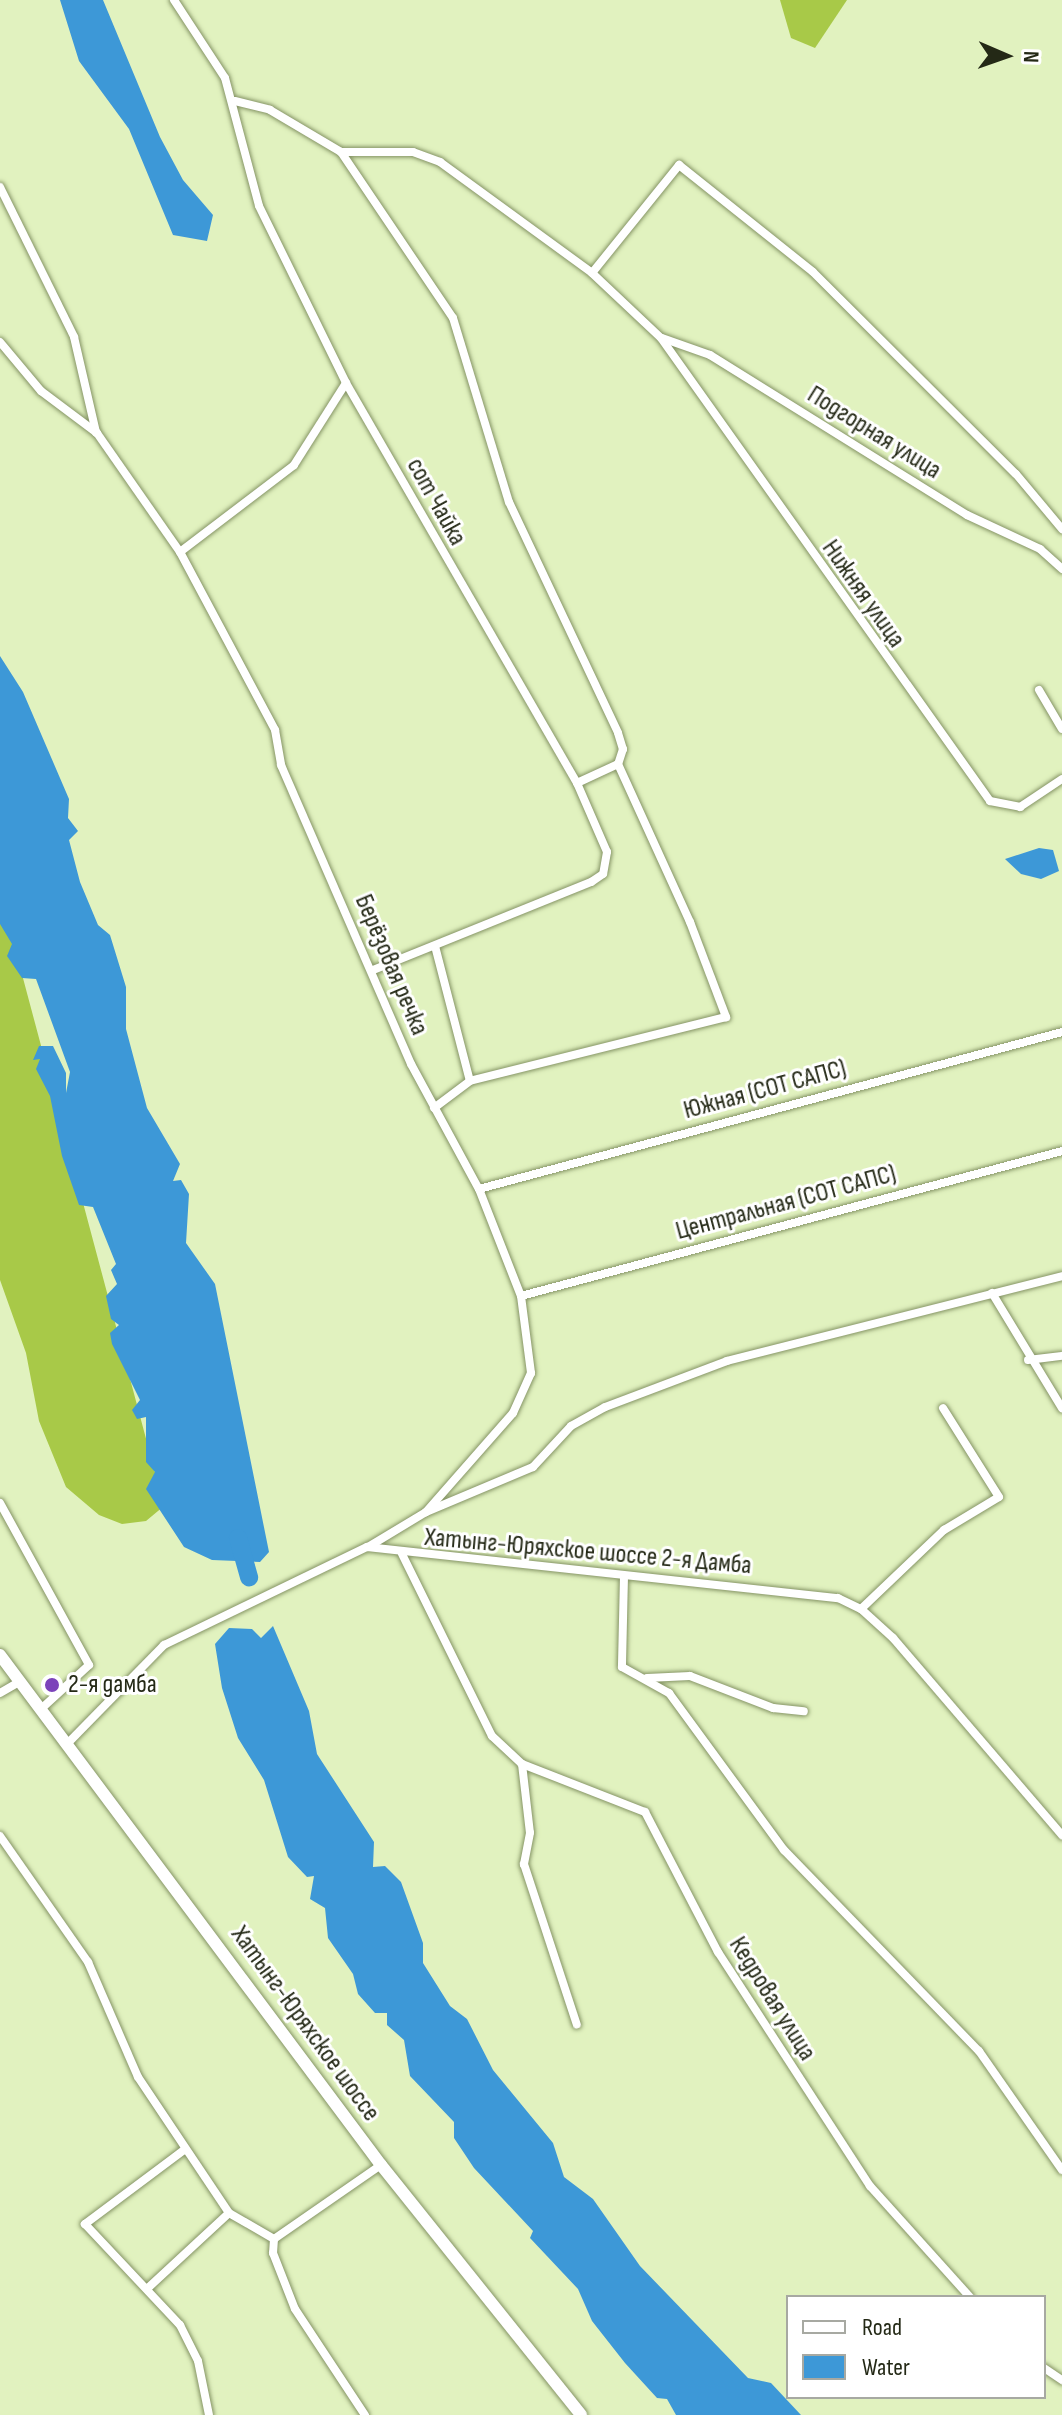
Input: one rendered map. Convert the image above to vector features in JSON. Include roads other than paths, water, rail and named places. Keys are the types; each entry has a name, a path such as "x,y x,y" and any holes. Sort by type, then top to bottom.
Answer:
{"main road":[{"name":"Хатынг-Юряхское шоссе","path":"0,1655 69,1742 381,2165 581,2415"}],"street":[{"name":"сот Чайка","path":"174,0 235,101 259,206 346,383 577,783 607,864 591,882 435,946"},
{"path":"235,101 270,110 341,152 453,318 509,502 618,733 623,749 618,764 690,922 726,1017 470,1081 434,1108"},
{"path":"341,152 413,152 440,162 592,273 661,338"},
{"path":"592,273 679,165 813,272 1016,474 1062,529"},
{"path":"0,187 74,337 97,433"},
{"name":"Подгорная улица","path":"661,338 710,355 967,515 1040,549 1062,569"},
{"name":"Нижняя улица","path":"661,338 990,801 1020,807 1062,779"},
{"path":"0,342 41,391 97,433"},
{"path":"180,552 294,465 346,383"},
{"name":"Берёзовая речка","path":"97,433 135,480 180,552 275,730 281,765 434,1108 479,1189 521,1296 531,1373 513,1413 426,1512"},
{"path":"1039,690 1062,729"},
{"path":"577,783 618,764"},
{"path":"373,970 435,946 470,1081"},
{"name":"Южная (СОТ САПС)","path":"479,1189 1062,1032"},
{"name":"Центральная (СОТ САПС)","path":"521,1296 1062,1151"},
{"path":"69,1742 164,1645 367,1547 426,1512 525,1471 571,1426 619,1402 727,1361 1062,1276"},
{"path":"992,1293 1028,1360 1062,1408"},
{"path":"1028,1360 1062,1356"},
{"path":"861,1609 944,1530 999,1497 943,1408"},
{"path":"0,1503 89,1665 42,1708"},
{"name":"Хатынг-Юряхское шоссе 2-я Дамба","path":"367,1547 402,1554 814,1593 861,1609 931,1680 1062,1835"},
{"path":"402,1554 492,1736 522,1764 530,1833 524,1864 577,2025"},
{"path":"624,1576 619,1658 629,1675 647,1678 690,1676 773,1708 804,1711"},
{"path":"647,1678 683,1709 784,1850 979,2051 1062,2170"},
{"path":"0,1693 21,1681"},
{"name":"Кедровая улица","path":"522,1764 645,1812 718,1952 870,2186 968,2295"},
{"path":"0,1836 88,1962 119,2042 184,2150 229,2213 274,2239"},
{"path":"184,2150 87,2218 90,2231 149,2287 198,2361 209,2415"},
{"path":"274,2239 381,2165"},
{"path":"149,2287 229,2213"},
{"path":"274,2239 273,2253 295,2309 365,2415"}],"water":[{"path":"60,0 103,0 160,137 183,180 213,215 207,241 173,235 129,129 79,61"},
{"path":"0,656 23,692 69,799 68,818 78,831 69,840 80,882 98,925 110,935 126,987 126,1029 147,1108 180,1164 173,1181 181,1180 189,1194 186,1243 215,1284 269,1552 260,1562 212,1560 184,1547 146,1489 155,1472 146,1462 146,1417 137,1419 132,1410 140,1400 112,1344 110,1333 119,1325 111,1319 106,1296 117,1284 111,1270 116,1264 93,1207 79,1205 62,1156 50,1096 36,1069 40,1059 33,1060 39,1046 53,1046 66,1073 66,1093 70,1072 36,979 22,978 7,956 12,944 0,924"},
{"path":"1039,848 1053,850 1059,871 1041,879 1021,874 1005,859"},
{"path":"273,1626 309,1711 317,1754 374,1842 373,1867 385,1866 401,1882 423,1943 423,1963 450,2006 467,2019 493,2070 553,2143 564,2177 593,2199 640,2266 748,2378 771,2383 801,2415 676,2415 667,2399 657,2398 592,2321 578,2289 530,2238 533,2231 474,2168 454,2138 454,2122 410,2076 404,2040 387,2025 387,2013 375,2013 358,1994 353,1974 328,1938 325,1908 310,1899 314,1876 307,1877 288,1857 264,1780 238,1738 222,1688 215,1644 229,1628 252,1629 261,1638"}],"waterway":[{"path":"238,1538 249,1577"}],"place":[{"name":"2-я дамба","path":"52,1685"}]}
